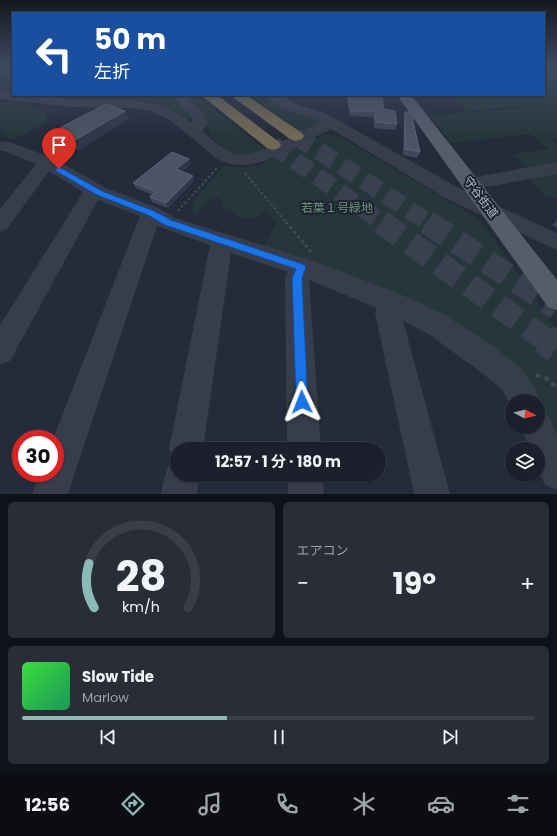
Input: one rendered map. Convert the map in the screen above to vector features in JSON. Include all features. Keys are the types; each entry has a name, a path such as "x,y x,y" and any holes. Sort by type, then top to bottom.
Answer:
{"highway":[{"path":"209,96 273,145"},
{"path":"237,96 296,136"}],"main road":[{"name":"守谷街道","path":"405,96 557,299"}],"street":[{"path":"0,95 73,103 143,105 166,112 175,117 223,155 234,159 246,160 259,158 330,123"},
{"path":"180,96 199,117 200,123 193,132"},
{"path":"274,96 293,108 320,116 452,193 557,242"},
{"path":"297,96 309,113"},
{"path":"0,139 2,142 0,145 47,162 94,190 159,218 308,270 391,302 436,324 484,357 512,379 521,394"},
{"path":"0,224 47,162"},
{"path":"471,184 557,168"},
{"path":"0,351 94,190"},
{"path":"50,494 159,218"},
{"path":"187,442 222,240"},
{"path":"304,442 297,278 308,270"},
{"path":"391,302 388,313 432,494"},
{"path":"540,434 557,473"},
{"path":"179,494 181,482"},
{"path":"305,482 306,494"}],"path":[{"path":"159,218 221,164"},
{"path":"244,172 308,247 318,264 308,270"}],"green space":[{"path":"545,90 557,90 557,139 552,140 557,145 557,167 532,170 512,154 549,149 530,134 451,143 431,116 522,108 520,106 467,111 452,96 545,96"},
{"path":"78,96 173,96 193,117 186,120 161,106 134,101 77,101"},
{"path":"184,96 197,96 264,149 254,154 241,155 227,151 210,136 205,116"},
{"path":"248,96 270,96 319,121 320,123 302,133"},
{"path":"11,101 32,105 28,107 45,110 48,121 24,135 10,140 0,128 0,105"},
{"name":"若葉１号緑地","path":"323,135 334,135 341,137 480,220 557,330 557,449 545,424 545,394 532,394 510,368 263,247 277,223 264,209 263,214 254,218 240,219 231,212 223,209 220,198 214,198 207,201 202,209 195,214 192,208 193,201 224,166 241,168 259,165"},
{"path":"557,172 557,198 546,197 528,178"}],"building":[{"path":"348,96 382,96 384,109 395,111 397,124 376,122 375,111 351,111"},
{"path":"106,104 125,111 73,141 52,132"},
{"path":"405,112 411,112 420,152 405,149"},
{"path":"172,152 189,159 176,169 193,176 166,203 150,197 156,191 133,183"}],"tunnel":[{"path":"296,136 429,223"},
{"path":"273,145 383,223"},
{"path":"381,222 546,340"},
{"path":"427,222 557,308"},
{"path":"545,339 557,348"}],"route":[{"path":"59,169 99,193 151,213 168,222 302,267 297,278 302,402"}]}
